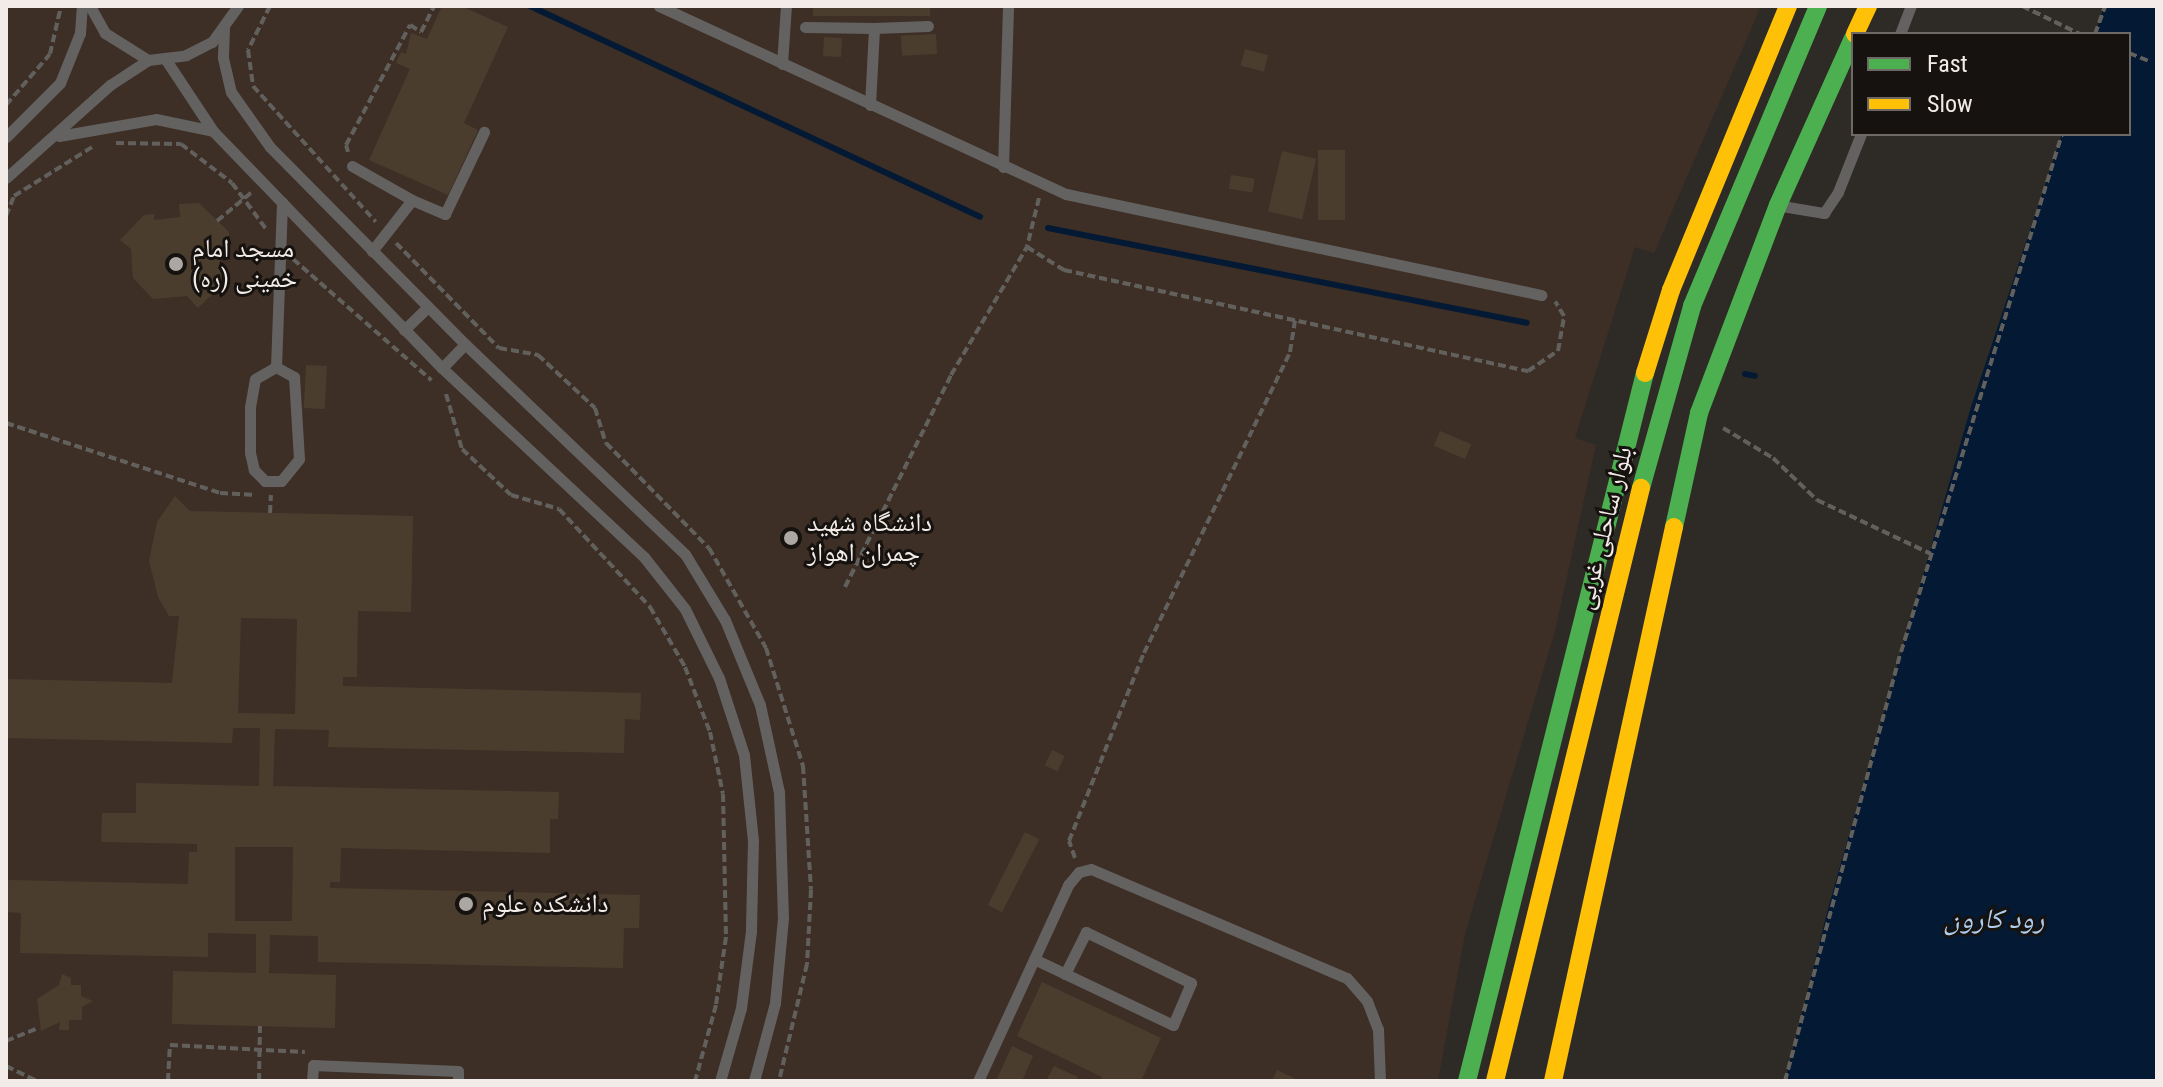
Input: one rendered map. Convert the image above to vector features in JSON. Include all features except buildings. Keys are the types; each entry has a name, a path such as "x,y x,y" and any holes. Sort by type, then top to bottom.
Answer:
{"main road":[{"name":"بلوار ساحلی غربی","path":"1467,1081 1639,393 1671,290 1788,6"},
{"name":"بلوار ساحلی غربی","path":"1495,1081 1663,400 1692,306 1818,6"},
{"path":"1856,32 1868,6"},
{"path":"1553,1081 1699,413 1778,205 1851,43"}],"lane":[{"path":"6,137 60,83 80,33 82,6"},
{"path":"90,6 105,33 148,60 166,60 212,42 238,6"},
{"path":"659,6 1042,184 1128,209 1541,295"},
{"path":"782,64 786,6"},
{"path":"1003,167 1008,6"},
{"path":"1901,32 1911,6"},
{"path":"805,27 928,26"},
{"path":"224,27 223,58 231,92 270,147 465,344 685,554 725,620 760,705 779,792 783,918 775,1003 754,1081"},
{"path":"870,105 874,28"},
{"path":"6,178 110,85 148,60"},
{"path":"166,60 213,131 442,368 644,557 685,609 719,678 744,755 753,840 751,931 741,1008 720,1081"},
{"path":"54,137 93,126 156,119 213,131"},
{"path":"352,166 412,200 445,214 484,132"},
{"path":"1778,205 1824,213 1838,192 1860,136"},
{"path":"372,251 412,200"},
{"path":"276,367 282,202"},
{"path":"404,330 428,307"},
{"path":"442,368 465,344"},
{"path":"276,367 294,377 299,459 293,471 271,481 254,470 250,407 255,379 276,367"},
{"path":"978,1081 1034,959 1079,872 1091,869 1347,978 1367,1001 1378,1029 1380,1081"},
{"path":"1034,959 1065,974 1173,1025 1191,983 1086,932 1065,974"},
{"path":"312,1081 313,1065 458,1071 458,1081"}],"path":[{"path":"6,105 50,54 61,6"},
{"path":"352,166 346,145 410,25 421,32 434,6"},
{"path":"2022,6 2076,32"},
{"path":"2096,32 2105,6"},
{"path":"2131,54 2149,61"},
{"path":"1785,1081 1931,554 2061,136"},
{"path":"111,144 181,144 202,156 232,183 280,247 446,394 462,449 511,495 559,509 650,607 685,667 715,757 728,871 716,1005 695,1081"},
{"path":"6,216 14,196 66,159 97,145"},
{"path":"845,587 951,375 1027,247 1042,184"},
{"path":"1027,247 1064,270 1528,371 1558,351 1560,340 1564,316 1557,302 1541,295"},
{"path":"1079,872 1069,841 1144,653 1290,352 1295,320"},
{"path":"1699,413 1773,458 1817,500 1931,554"},
{"path":"6,423 220,493 271,495"},
{"path":"270,513 271,481"},
{"path":"259,1081 260,1026"},
{"path":"6,1041 38,1028"},
{"path":"6,1066 37,1081"}],"shaded area":[{"name":"دانشگاه شهید چمران اهواز","path":"6,6 1761,6 1654,253 1635,247 1575,438 1596,445 1555,631 1465,934 1438,1081 6,1081"}],"water":[{"name":"رود کارون","path":"2104,6 2157,6 2157,1081 1785,1081 1829,905 1970,410 2061,136 2131,136 2131,32 2096,32"}],"waterway":[{"path":"530,6 980,217"},
{"path":"1048,228 1527,323"},
{"path":"1745,374 1755,376"}],"traffic: fast":[{"path":"1641,488 1692,306 1818,6"},
{"path":"1674,527 1699,413 1778,205 1851,42"},
{"path":"1467,1081 1645,373"}],"traffic: slow":[{"path":"1645,373 1671,290 1788,6"},
{"path":"1856,32 1868,6"},
{"path":"1495,1081 1641,488"},
{"path":"1553,1081 1674,527"}],"place":[{"name":"مسجد امام خمینی (ره)","path":"176,264"},
{"name":"دانشگاه شهید چمران اهواز","path":"791,538"},
{"name":"دانشکده علوم","path":"466,904"}]}
